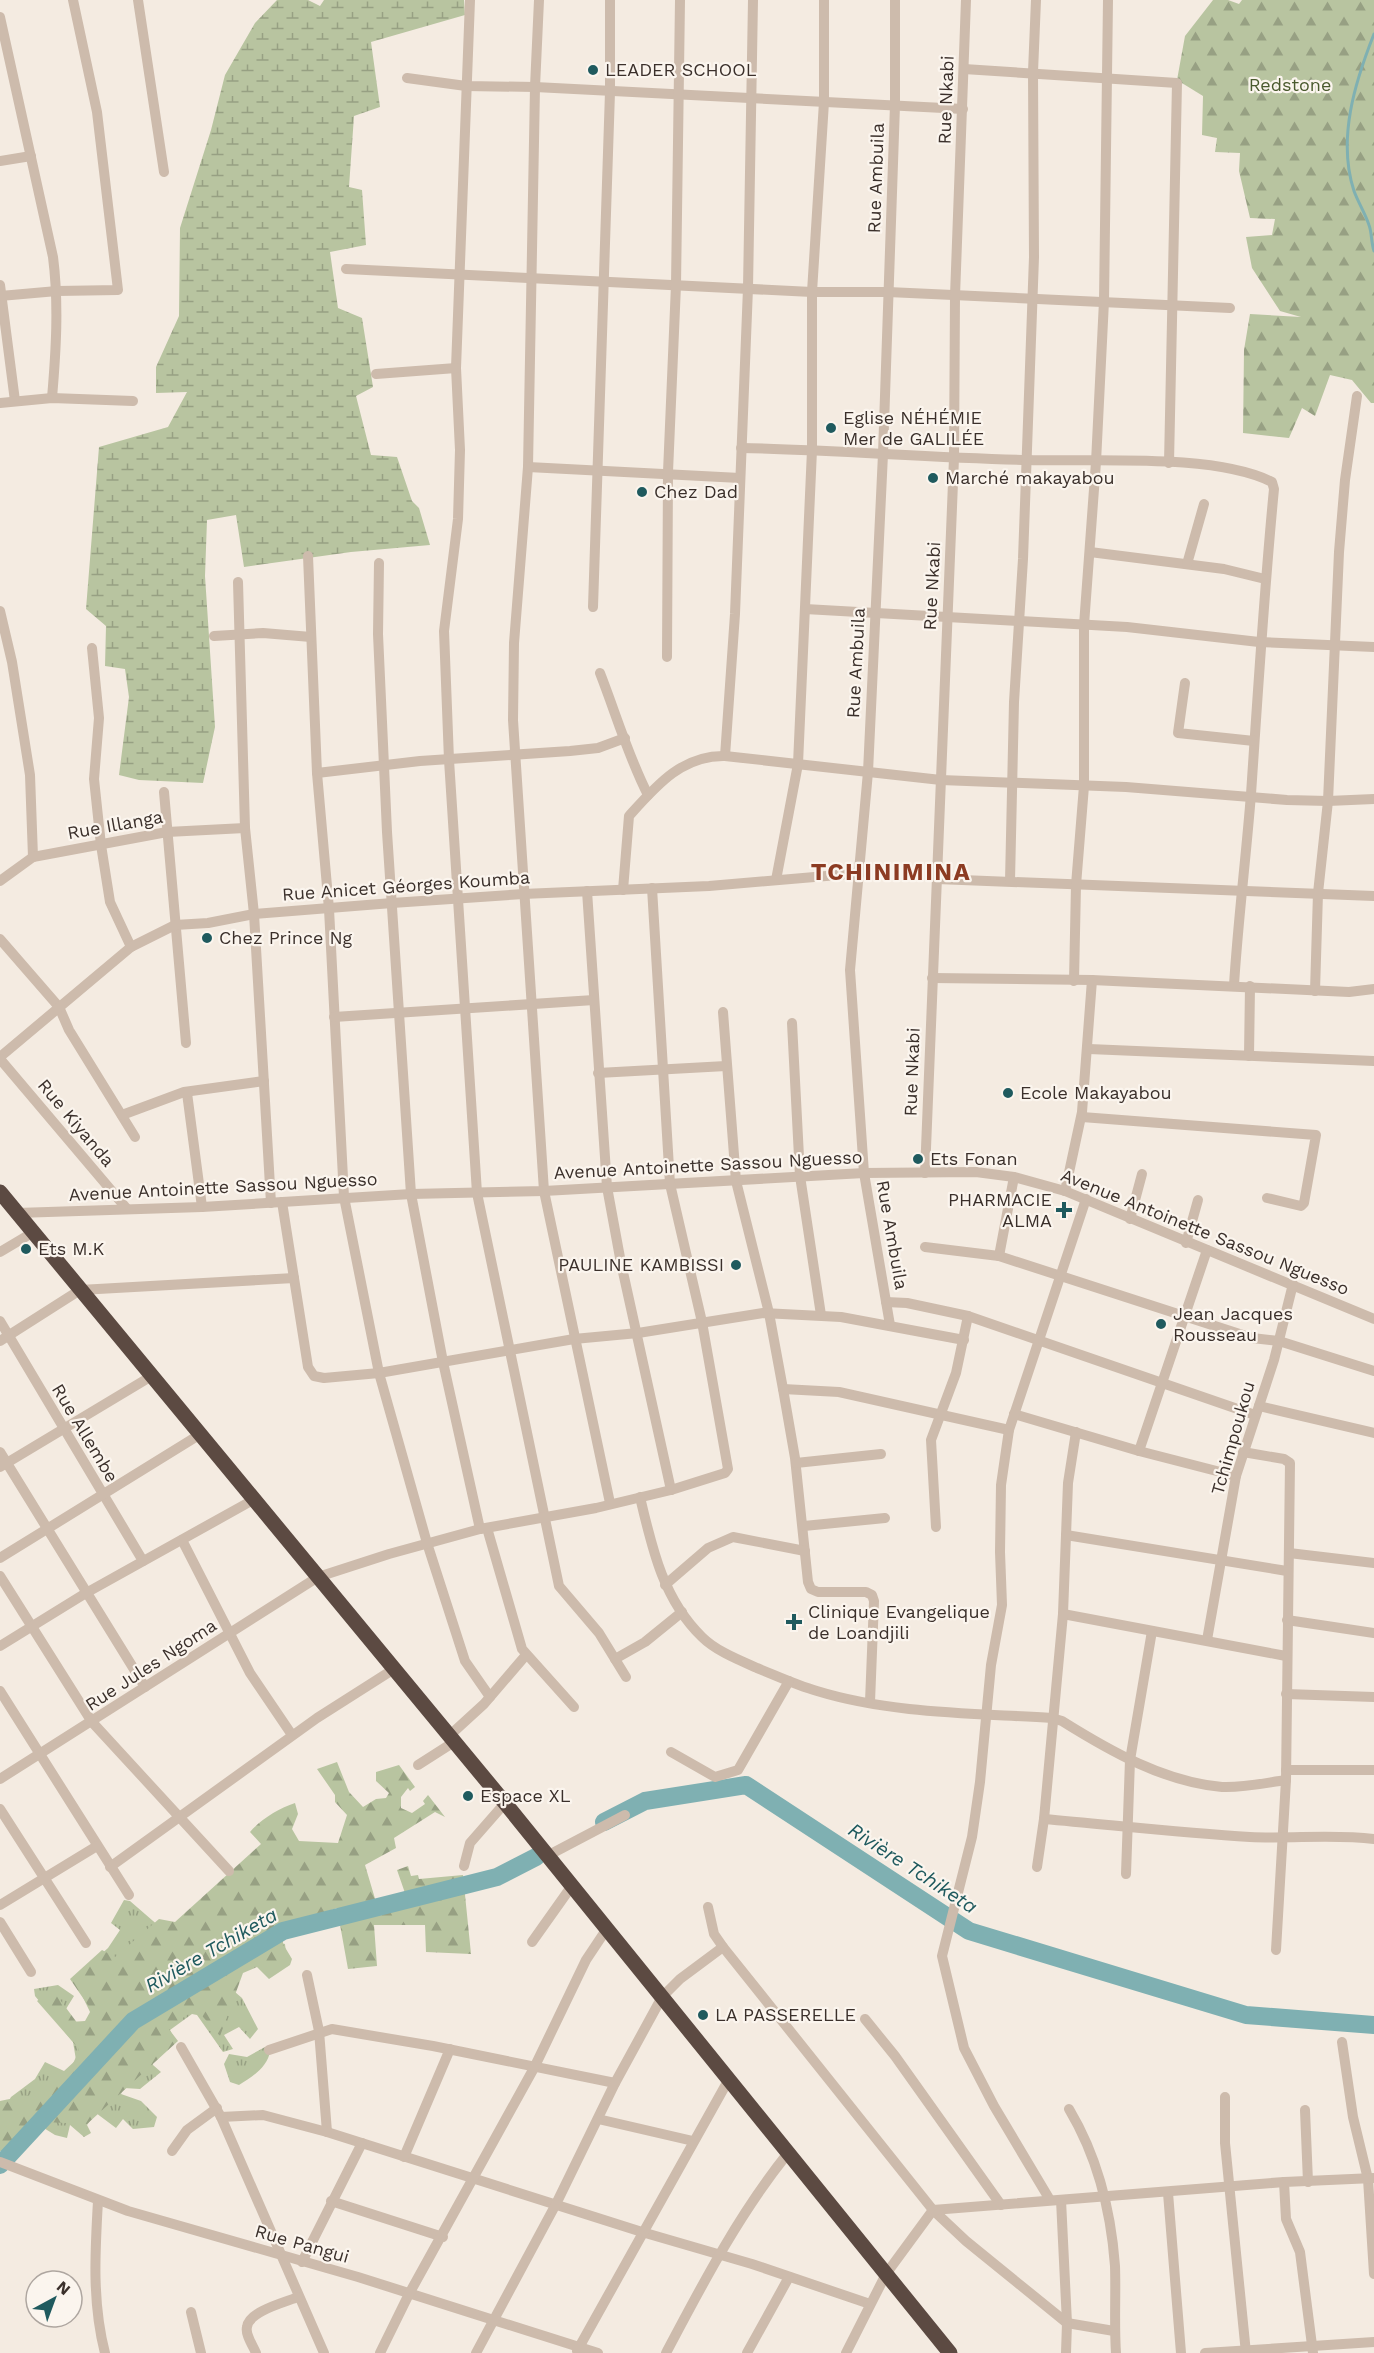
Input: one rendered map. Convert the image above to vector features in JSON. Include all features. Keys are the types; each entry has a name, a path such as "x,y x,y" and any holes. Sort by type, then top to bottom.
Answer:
{"highway":[{"path":"0,1192 150,1377 505,1803 886,2274 944,2350"}],"street":[{"path":"15,401 1,292 113,292 119,287 97,112 73,0"},
{"path":"138,0 164,172"},
{"path":"470,0 456,368 460,450 458,519 444,631 449,759 464,1008 469,1034 477,1193 508,1350 562,1592 595,1626 626,1677"},
{"path":"539,0 535,87 528,467 514,643 514,754 544,1191 610,1503"},
{"path":"592,607 610,92 610,0"},
{"path":"667,657 668,472 676,285 680,0"},
{"path":"725,756 748,288 749,98 753,0"},
{"path":"776,880 798,764 812,450 812,292 824,102 824,0"},
{"name":"Rue Ambuila","path":"890,1325 864,1173 850,970 861,873 868,772 883,454 895,105 895,0"},
{"name":"Rue Nkabi","path":"925,1173 954,458 955,296 966,0"},
{"path":"1010,881 1035,201 1033,72 1036,0"},
{"path":"1074,981 1076,885 1084,786 1084,625 1096,462 1104,301 1108,0"},
{"path":"0,17 53,257 57,291 57,340 52,398"},
{"path":"964,69 1175,82 1178,85 1169,463"},
{"path":"407,78 466,86 535,87 963,109"},
{"path":"0,161 31,156"},
{"path":"346,269 812,292 888,292 1230,308"},
{"path":"376,374 456,368"},
{"path":"1315,991 1318,893 1328,801 1344,480 1357,396"},
{"path":"0,403 52,398 133,401"},
{"path":"741,448 954,458 1169,463 1245,471 1272,482 1274,489 1259,642 1251,796 1240,892 1233,985"},
{"path":"528,467 668,472 740,478"},
{"path":"1187,564 1204,504"},
{"path":"1090,552 1187,564 1265,579"},
{"path":"308,556 317,773 329,909 344,1197 379,1373 427,1543 465,1661 490,1697"},
{"path":"379,562 378,634 384,766 411,1194 443,1362 484,1528 522,1649 574,1707"},
{"path":"238,582 245,828 254,914 264,1081 276,1203 294,1278 308,1367 314,1376 324,1378 379,1373 574,1339 769,1313 821,1315 890,1325 964,1340"},
{"path":"805,609 1084,625 1259,642 1374,647"},
{"path":"0,611 12,662 30,775 33,857"},
{"path":"214,636 263,633 311,637"},
{"path":"92,648 99,718 94,779 100,845 110,902 131,947"},
{"path":"600,673 625,738 632,765 648,795"},
{"path":"1185,683 1178,733 1254,741"},
{"path":"317,773 449,759 598,748 625,738"},
{"path":"623,890 626,825 629,816 674,772 703,756 725,756 941,780 1328,801 1374,799"},
{"path":"164,792 186,1043"},
{"name":"Rue Illanga","path":"0,881 33,857 167,832 245,828"},
{"name":"Rue Anicet Géorges Koumba","path":"0,1058 131,947 175,925 208,923 254,914 392,903 861,873"},
{"path":"937,879 1374,896"},
{"path":"652,888 661,1071 670,1184 702,1322"},
{"path":"587,891 607,1187 621,1263 671,1490"},
{"path":"0,939 59,1007 69,1030 135,1137"},
{"path":"932,978 1092,980 1349,992 1374,989"},
{"path":"1065,1191 1082,1117 1089,1049 1092,980"},
{"path":"1249,1056 1250,986"},
{"path":"334,1017 594,999"},
{"path":"723,1012 736,1181 769,1313 783,1389 796,1463 811,1589 866,1592 872,1595 874,1602 870,1702"},
{"path":"792,1023 800,1176 821,1315"},
{"path":"1089,1049 1374,1061"},
{"name":"Rue Kiyanda","path":"0,1058 127,1209"},
{"path":"598,1073 726,1066"},
{"path":"122,1115 184,1092 264,1081"},
{"path":"187,1093 202,1207"},
{"path":"1082,1117 1316,1135 1304,1203 1301,1206 1267,1198"},
{"name":"Avenue Antoinette Sassou Nguesso","path":"17,1213 202,1207 411,1194 544,1191 864,1173 976,1172 1014,1177 1065,1191 1374,1319"},
{"path":"1130,1219 1142,1174"},
{"path":"999,1256 1014,1177"},
{"path":"1066,2353 1067,2323 1055,2200 994,2106 964,2048 942,1967 943,1945 972,1837 988,1716 991,1665 1002,1605 1001,1485 1009,1430 1086,1199"},
{"path":"1186,1243 1198,1200"},
{"path":"0,1252 32,1233"},
{"path":"925,1246 999,1256 1252,1338 1279,1341 1374,1371"},
{"path":"1139,1451 1207,1250"},
{"path":"4,1338 80,1290 294,1278"},
{"name":"Tchimpoukou","path":"1207,1640 1236,1476 1279,1341 1293,1284"},
{"path":"886,1302 907,1303 968,1316 1161,1382 1257,1411 1374,1433"},
{"path":"936,1527 931,1440 942,1415 964,1340 968,1316"},
{"name":"Rue Allembe","path":"0,1321 4,1338 63,1428 143,1561"},
{"name":"Rue Jules Ngoma","path":"0,1779 318,1577 484,1528 546,1518 722,1476 728,1469 702,1322"},
{"path":"3,1465 150,1377"},
{"path":"783,1389 839,1392 1009,1430"},
{"path":"1014,1414 1139,1451 1236,1476"},
{"path":"1037,1867 1044,1819 1063,1614 1068,1484 1076,1432"},
{"path":"0,1558 199,1435"},
{"path":"0,1452 3,1465 47,1529 145,1687"},
{"path":"1243,1452 1284,1459 1290,1463 1286,1775 1276,1950"},
{"path":"796,1463 881,1454"},
{"path":"640,1497 656,1564 665,1585 682,1612 708,1642 789,1681 822,1692 870,1702 988,1716 1052,1718 1062,1721 1130,1760 1200,1784 1231,1786 1286,1775 1374,1770"},
{"path":"0,1646 86,1593 253,1500"},
{"path":"804,1526 885,1518"},
{"path":"1066,1534 1287,1571"},
{"path":"665,1585 708,1548 733,1537 805,1551"},
{"path":"182,1540 257,1686 292,1736"},
{"path":"1289,1552 1374,1563"},
{"path":"0,1576 34,1625 92,1722 229,1871"},
{"path":"615,1659 645,1642 682,1612"},
{"path":"1063,1614 1286,1656"},
{"path":"1287,1620 1374,1632"},
{"path":"1126,1874 1130,1760 1152,1631"},
{"path":"418,1766 451,1739 526,1655"},
{"path":"111,1867 292,1736 394,1669"},
{"path":"671,1752 715,1776 738,1770 789,1681"},
{"path":"0,1691 129,1895"},
{"path":"1286,1694 1374,1697"},
{"path":"464,1866 470,1843 505,1803"},
{"path":"0,1809 86,1943"},
{"path":"547,1856 625,1815"},
{"path":"1044,1819 1198,1833 1283,1838 1342,1835 1374,1839"},
{"path":"0,1905 97,1846"},
{"path":"532,1942 571,1887"},
{"path":"708,1907 714,1934 723,1947 933,2210 966,2241 1067,2323 1114,2331"},
{"path":"0,1922 31,1972"},
{"path":"380,2353 409,2294 443,2237 534,2068 586,1960 606,1929"},
{"path":"476,2353 556,2204 615,2083 662,1997 680,1979 723,1947"},
{"path":"307,1976 319,2031 327,2132"},
{"path":"865,2019 895,2056 1001,2205"},
{"path":"269,2050 319,2031 332,2029 450,2049 615,2083"},
{"path":"1342,2042 1353,2117 1371,2179 1374,2274"},
{"path":"181,2047 219,2112 324,2353"},
{"path":"404,2157 450,2049"},
{"path":"578,2350 729,2079"},
{"path":"1225,2097 1225,2143 1246,2352"},
{"path":"1069,2109 1087,2142 1104,2198 1114,2266 1116,2353"},
{"path":"1305,2110 1308,2181"},
{"path":"172,2151 187,2130 219,2112 263,2115 327,2132 642,2232 719,2254 870,2304"},
{"path":"598,2119 693,2141"},
{"path":"302,2262 362,2143"},
{"path":"666,2353 719,2254 761,2186 788,2152"},
{"name":"Rue Pangui","path":"0,2162 98,2201 493,2319 578,2350 597,2353"},
{"path":"846,2353 886,2274 933,2210 1284,2182 1371,2179"},
{"path":"1284,2182 1286,2219 1300,2252 1312,2349"},
{"path":"1168,2193 1181,2353"},
{"path":"98,2201 95,2248 96,2311 105,2353"},
{"path":"331,2201 443,2237"},
{"path":"747,2353 789,2277"},
{"path":"256,2353 247,2330 249,2322 266,2309 298,2297"},
{"path":"191,2312 201,2353"},
{"path":"1205,2353 1312,2349 1374,2342"}],"green space":[{"path":"277,0 308,0 320,6 324,0 464,0 465,15 371,42 380,107 354,116 349,187 362,190 366,245 330,252 338,308 362,318 373,387 356,396 371,455 397,457 412,501 419,508 430,545 351,552 244,567 236,515 207,520 205,576 215,727 203,783 139,780 119,775 129,697 125,669 105,666 106,626 86,609 99,447 168,427 187,392 156,393 156,367 179,316 180,228 211,130 225,75 255,23"},
{"name":"Redstone","path":"1213,0 1228,0 1239,4 1242,0 1374,0 1374,403 1371,403 1352,380 1330,375 1315,416 1302,408 1289,438 1243,433 1244,350 1250,314 1301,317 1280,311 1252,268 1246,237 1272,235 1275,219 1250,218 1239,171 1240,153 1215,152 1217,138 1202,135 1203,96 1177,80 1185,36"},
{"path":"337,1762 349,1792 363,1807 376,1799 386,1798 389,1793 376,1781 376,1772 399,1765 415,1787 410,1791 408,1788 401,1797 401,1808 412,1813 425,1804 423,1801 428,1795 445,1817 435,1812 394,1838 396,1848 365,1865 376,1902 405,1893 397,1870 408,1866 411,1876 418,1875 419,1879 463,1875 471,1954 426,1952 425,1925 374,1925 377,1966 348,1969 337,1908 283,1927 283,1944 292,1959 290,1965 269,1979 257,1967 243,1973 220,2036 196,2009 168,2028 178,2041 87,2124 45,2122 0,2147 0,2101 49,2088 66,2074 79,2049 37,2001 52,1989 78,2024 96,2017 70,1979 102,1950 115,1957 159,1919 175,1922 261,1844 250,1832 276,1811 295,1803 298,1814 292,1829 299,1841 338,1843 347,1815 335,1802 335,1795 317,1769"},
{"path":"124,1900 130,1901 175,1940 274,1941 285,1944 287,1963 249,1965 228,1986 242,1998 258,2029 250,2039 239,2027 224,2035 233,2049 223,2052 197,2015 192,2014 170,2030 173,2036 153,2056 153,2065 161,2072 140,2089 124,2088 121,2094 141,2101 157,2117 154,2127 133,2129 123,2119 116,2128 96,2113 87,2125 91,2133 84,2137 70,2125 67,2138 55,2135 39,2125 5,2151 0,2151 0,2116 11,2097 35,2079 45,2062 64,2071 76,2060 73,2042 35,1996 34,1989 58,1985 74,1996 66,2009 70,2022 85,2021 90,2012 74,1979 108,1948 120,1930 111,1923"},
{"path":"265,2047 270,2051 269,2057 259,2071 239,2085 230,2082 224,2064 229,2054 247,2057"}],"waterway":[{"path":"1374,34 1360,71 1350,111 1347,151 1354,191 1369,225 1374,251"},
{"name":"Rivière Tchiketa","path":"604,1822 645,1801 746,1785 969,1931 1246,2015 1374,2025"},
{"name":"Rivière Tchiketa","path":"0,2165 133,2021 283,1931 497,1877 536,1857"}],"place":[{"name":"LEADER SCHOOL","path":"593,70"},
{"name":"Eglise NÉHÉMIE Mer de GALILÉE","path":"831,428"},
{"name":"Marché makayabou","path":"933,478"},
{"name":"Chez Dad","path":"642,492"},
{"name":"Chez Prince Ng","path":"207,938"},
{"name":"Ecole Makayabou","path":"1008,1093"},
{"name":"Ets Fonan","path":"918,1159"},
{"name":"PHARMACIE ALMA","path":"1064,1210"},
{"name":"Ets M.K","path":"26,1249"},
{"name":"PAULINE KAMBISSI","path":"736,1265"},
{"name":"Jean Jacques Rousseau","path":"1161,1324"},
{"name":"Clinique Evangelique de Loandjili","path":"794,1622"},
{"name":"Espace XL","path":"468,1796"},
{"name":"LA PASSERELLE","path":"703,2015"}],"district":[{"name":"TCHINIMINA","path":"891,872"}]}
